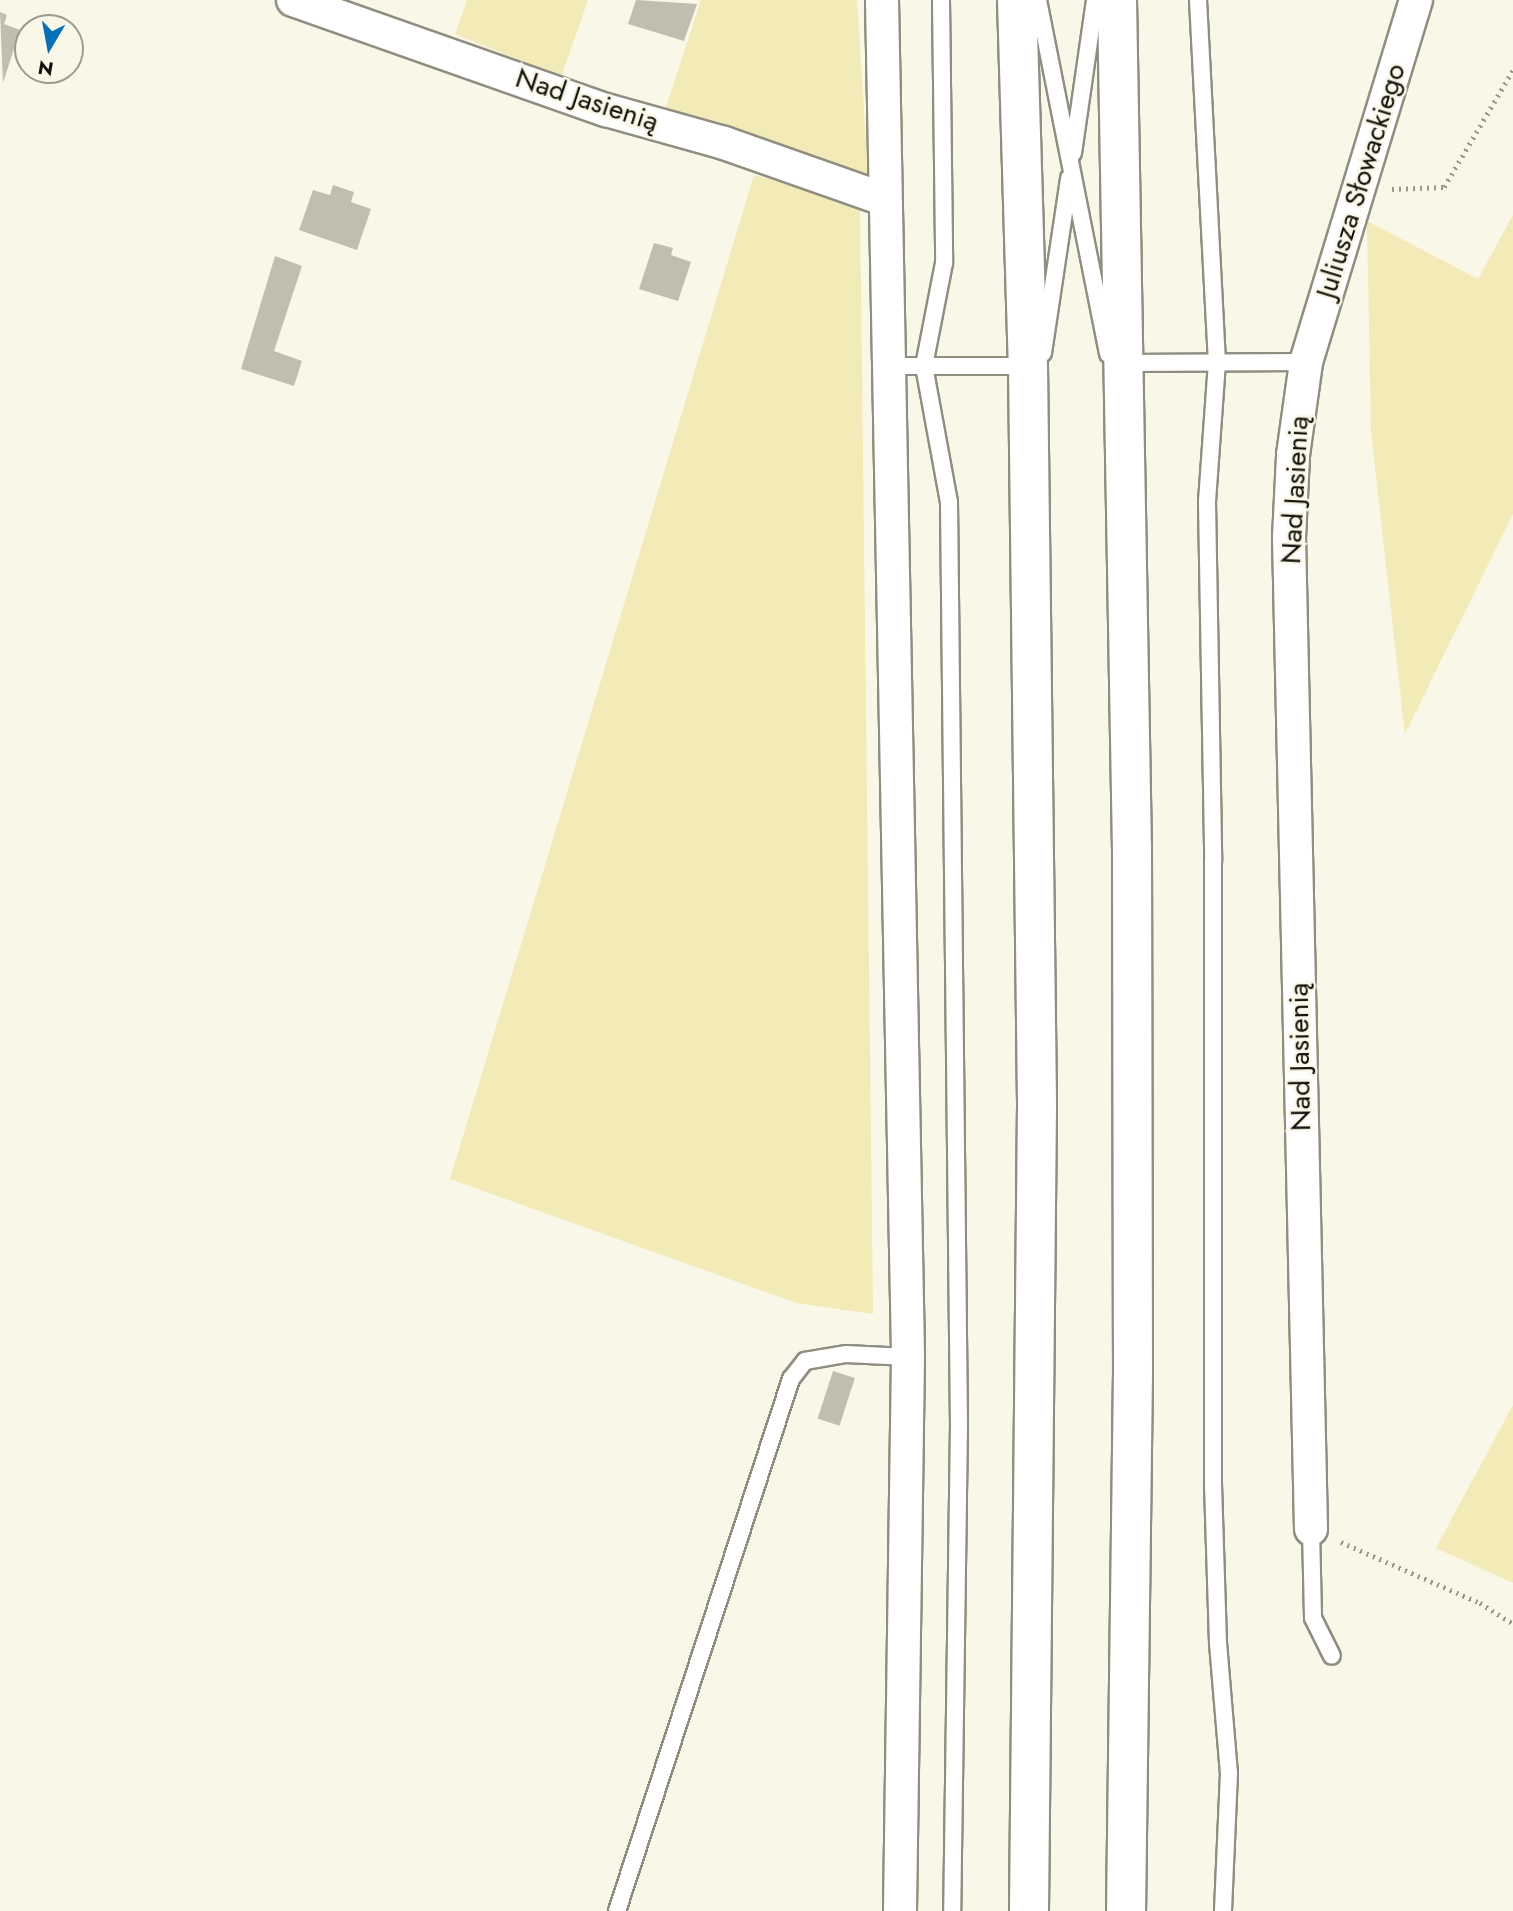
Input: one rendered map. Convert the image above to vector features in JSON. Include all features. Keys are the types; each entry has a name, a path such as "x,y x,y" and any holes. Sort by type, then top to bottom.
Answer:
{"highway":[{"path":"1017,0 1028,366 1037,1106 1029,1911"},
{"path":"1117,0 1125,363 1133,1372 1126,1911"}],"street":[{"name":"Nad Jasienią","path":"293,0 606,110 724,143 883,199"},
{"path":"882,0 883,199 889,366 908,1357 900,1911"},
{"name":"Juliusza Słowackiego","path":"1306,362 1416,0"},
{"name":"Nad Jasienią","path":"1306,362 1293,455 1289,538 1311,1530"}],"lane":[{"path":"941,0 944,263 924,366 949,502 959,1424 952,1911"},
{"path":"1038,0 1126,450"},
{"path":"1029,453 1095,0"},
{"path":"1198,0 1217,362 1207,502 1213,862 1213,1484 1218,1643 1228,1773 1223,1911"},
{"path":"1125,363 1306,362"},
{"path":"889,366 1028,366"},
{"path":"617,1911 790,1379 805,1361 846,1354 908,1357"},
{"path":"1311,1530 1313,1618 1332,1656"}],"path":[{"path":"1357,190 1444,187 1513,70"},
{"path":"1311,1530 1480,1603 1513,1624"}],"shaded area":[{"path":"467,0 588,0 561,77 455,34"},
{"path":"701,0 857,0 868,176 665,110"},
{"path":"754,175 860,204 873,1314 796,1303 450,1179"},
{"path":"1513,215 1513,514 1405,734 1371,432 1367,221 1478,279"},
{"path":"1513,1405 1513,1583 1436,1548"}],"building":[{"path":"636,0 697,4 684,41 628,24"},
{"path":"0,12 7,15 4,24 14,28 14,49 3,83"},
{"path":"333,185 354,192 351,202 371,209 357,250 299,230 313,190 330,195"},
{"path":"654,243 673,248 671,255 691,262 678,301 639,289"},
{"path":"275,256 302,266 274,351 302,361 294,386 241,369"},
{"path":"833,1371 855,1378 839,1426 818,1419"}]}
